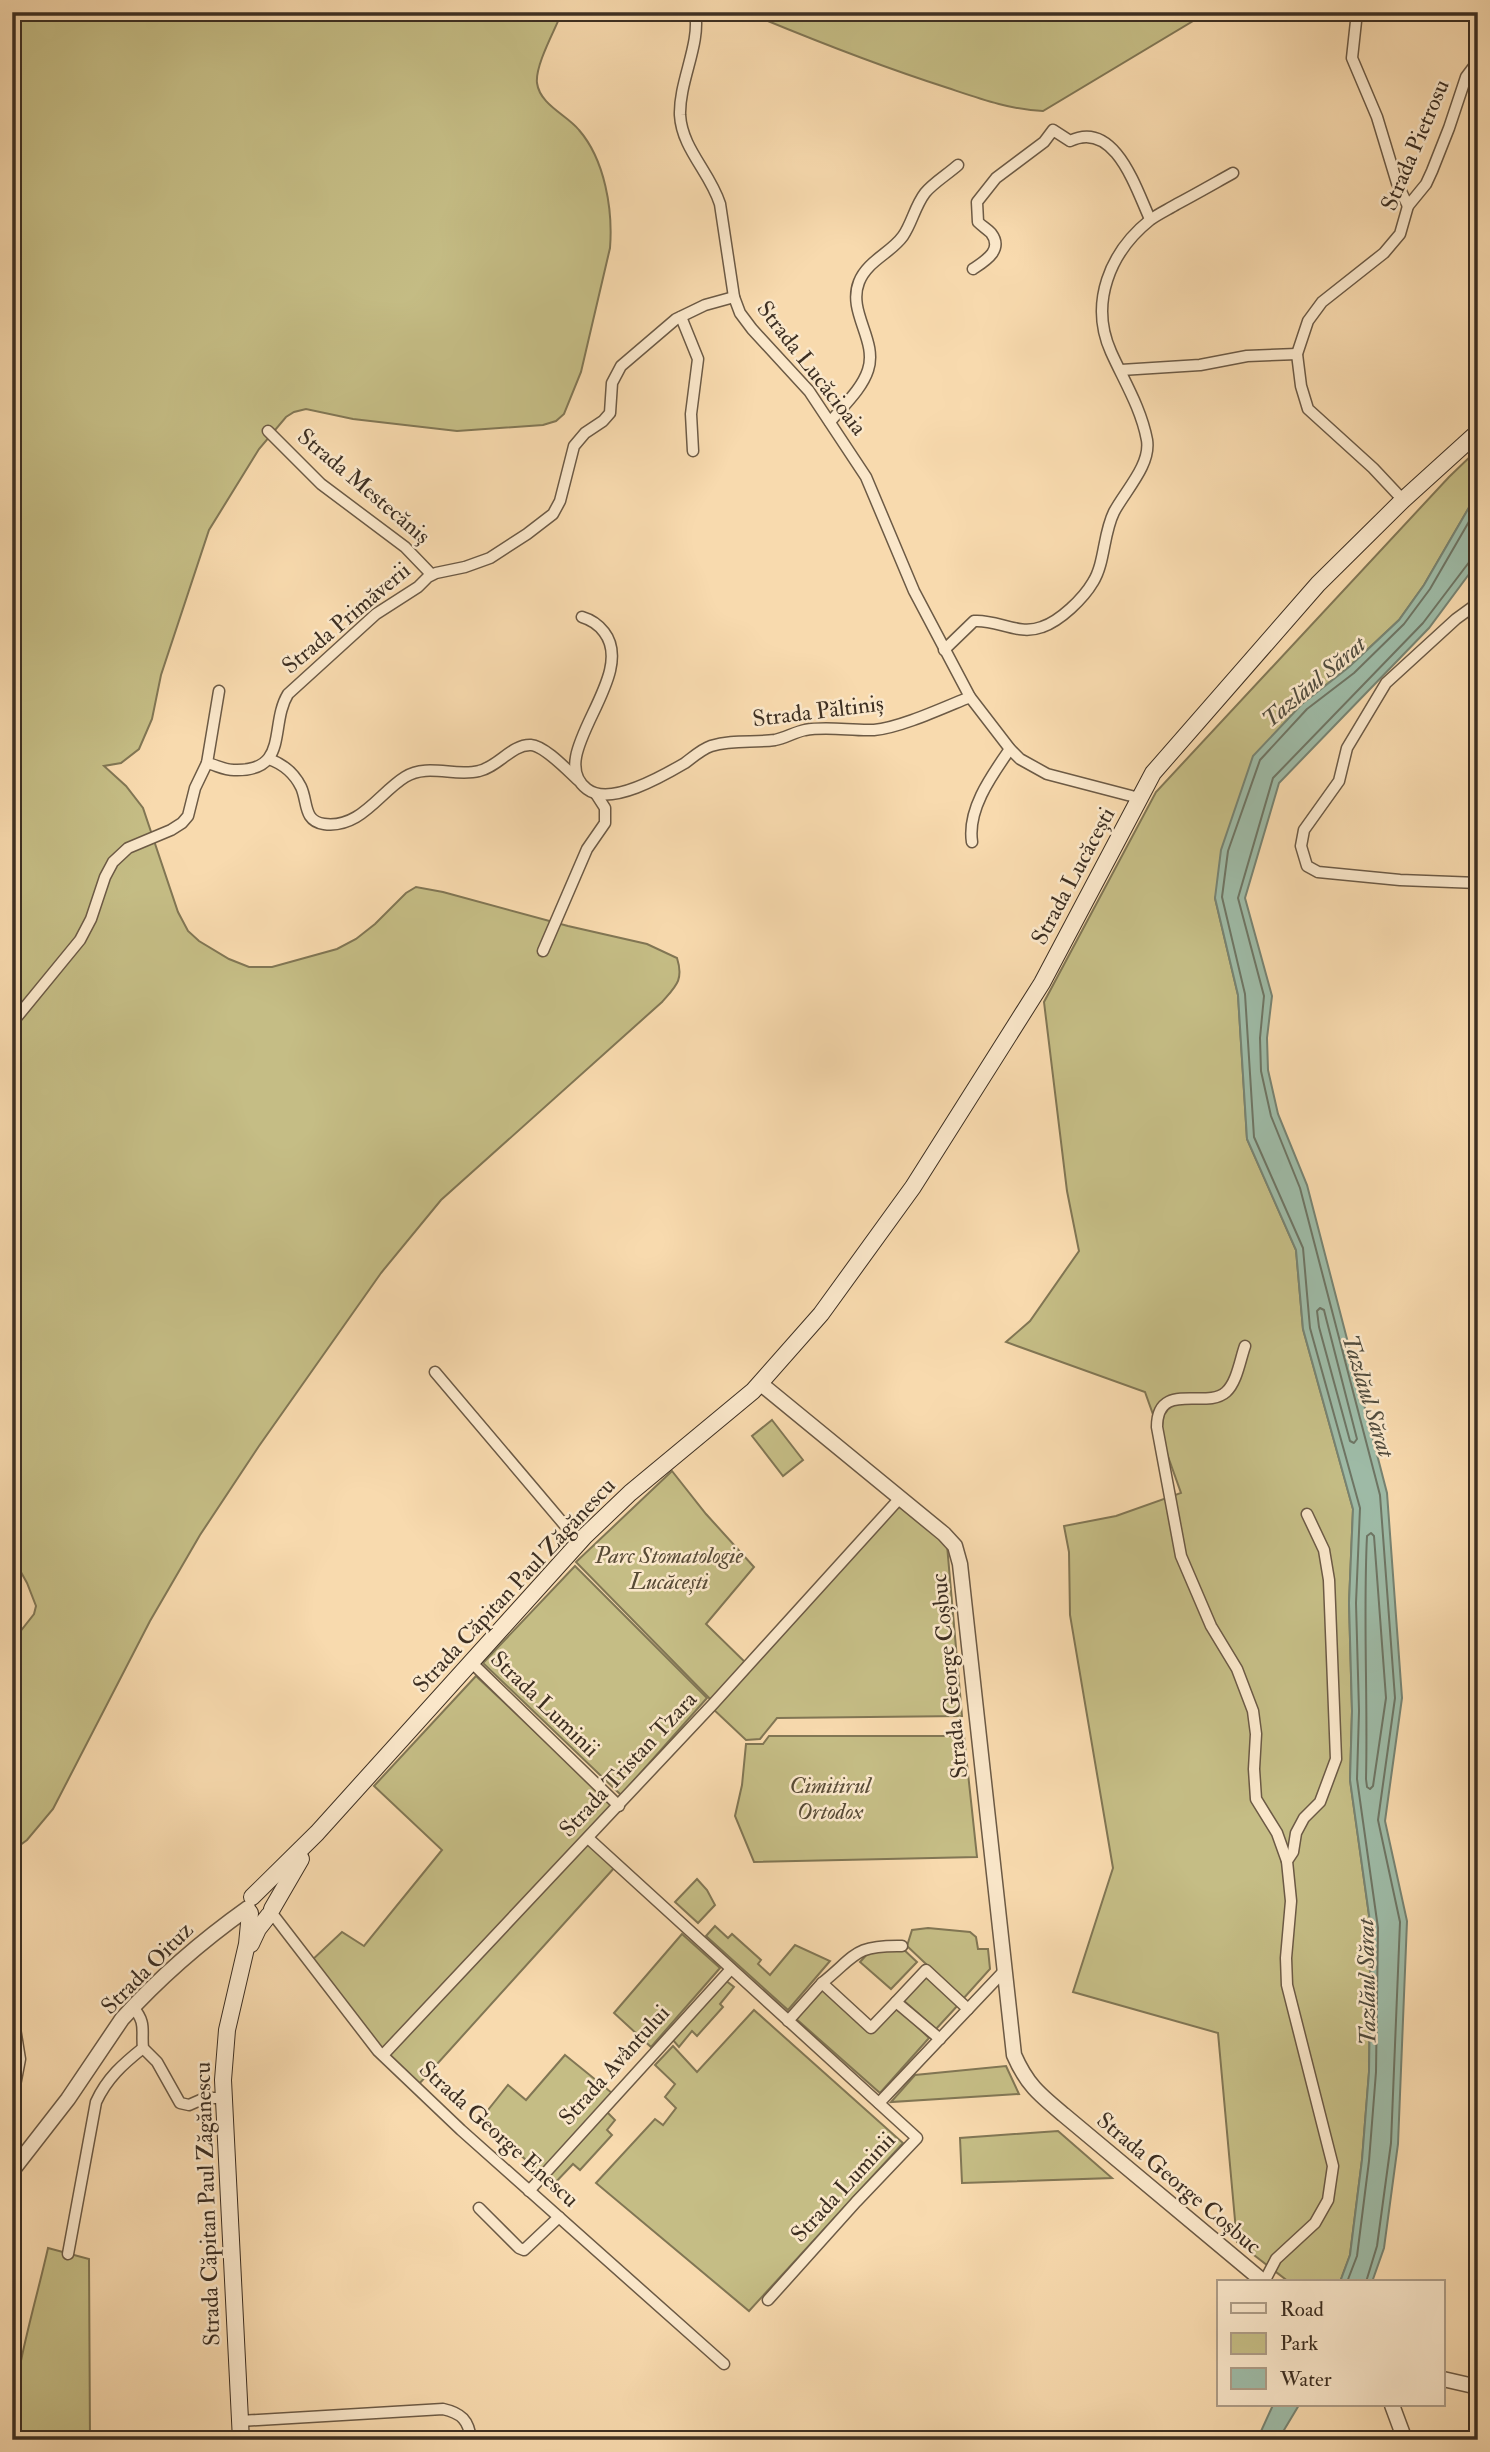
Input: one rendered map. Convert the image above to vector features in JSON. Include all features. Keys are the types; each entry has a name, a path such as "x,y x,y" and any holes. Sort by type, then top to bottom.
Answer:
{"main road":[{"name":"Strada Lucăcești","path":"761,1384 821,1314 913,1187 1042,983 1153,772 1309,594 1403,500 1478,432"},
{"name":"Strada Căpitan Paul Zăgănescu","path":"241,2440 223,2098 227,2030 241,1969 250,1906 579,1542 630,1493 761,1384"},
{"name":"Strada Căpitan Paul Zăgănescu","path":"241,1969 258,1929 271,1912 317,1833"},
{"path":"250,1906 259,1919 271,1912"}],"street":[{"name":"Strada Lucăcioaia","path":"695,12 696,28 684,82 681,120 690,149 720,204 734,296 740,313 752,330 809,391 866,477 914,591 944,650 970,697 1010,749 1020,759 1047,774 1139,798"},
{"path":"1357,12 1352,58 1377,117 1397,183 1408,206"},
{"name":"Strada Pietrosu","path":"1403,500 1373,468 1308,409 1301,386 1297,354 1304,330 1314,312 1331,294 1391,247 1403,227 1408,206 1426,184 1466,77 1478,61"},
{"path":"973,270 992,256 995,247 991,234 978,222 977,202 996,178 1044,142 1053,130 1070,141 1087,137 1103,140 1110,145 1125,167 1150,219"},
{"path":"830,422 862,382 869,367 869,343 856,300 859,281 870,265 903,236 926,192 958,165"},
{"path":"944,650 974,621 1022,630 1047,625 1091,586 1098,571 1109,523 1141,468 1148,444 1142,416 1110,351 1102,321 1102,296 1108,274 1125,245 1150,219 1233,173"},
{"name":"Strada Primăverii","path":"269,759 274,750 284,701 294,687 332,656 376,614 418,587 431,574 465,567 489,558 553,514 560,501 574,446 610,413 612,383 617,372 652,338 681,317 705,305 734,296"},
{"path":"681,317 698,359 691,406 693,451"},
{"path":"1121,370 1200,365 1247,356 1297,354"},
{"name":"Strada Mestecăniș","path":"268,431 321,484 405,547 431,574"},
{"path":"1478,603 1456,619 1386,683 1347,748 1339,781 1304,830 1301,846 1307,866 1318,872 1400,880 1478,883"},
{"path":"580,782 576,771 577,757 612,668 614,654 600,627 582,617"},
{"path":"12,1023 68,957 86,931 113,862 128,848 182,823 188,816 195,788 207,763 219,691"},
{"name":"Strada Păltiniș","path":"596,794 610,795 643,784 708,747 733,741 775,740 805,730 876,730 970,697"},
{"path":"207,763 226,769 242,770 261,765 269,759 279,764 294,776 302,790 306,810 311,818 327,824 344,823 359,816 407,775 424,771 464,773 483,770 530,745 542,749 596,794 606,808 605,823 587,849 543,951"},
{"path":"972,842 974,816 988,783 1010,749"},
{"path":"1245,1346 1232,1384 1225,1393 1205,1399 1177,1399 1157,1414 1157,1427 1181,1556 1211,1626 1237,1669 1253,1711 1256,1734 1256,1799 1278,1833 1287,1861 1291,1901 1286,1958 1287,1985 1333,2166 1328,2200 1315,2223 1276,2259 1265,2280"},
{"path":"435,1372 579,1542"},
{"name":"Strada George Coșbuc","path":"761,1384 944,1534 955,1546 960,1564 1014,2055 1023,2076 1074,2124 1262,2280"},
{"name":"Strada Tristan Tzara","path":"383,2055 619,1806 900,1498"},
{"path":"1287,1861 1293,1852 1296,1833 1304,1818 1320,1802 1336,1759 1329,1580 1324,1550 1307,1514"},
{"name":"Strada Luminii","path":"471,1662 619,1806"},
{"name":"Strada Luminii","path":"588,1838 917,2138 768,2300"},
{"name":"Strada Oituz","path":"12,2171 68,2099 122,2019 178,1964 250,1906"},
{"name":"Strada George Enescu","path":"271,1912 383,2055 724,2364"},
{"path":"788,2021 822,1983 856,1952 868,1948 902,1946"},
{"name":"Strada Avântului","path":"529,2190 731,1969"},
{"path":"822,1983 871,2028 926,1970 968,2008"},
{"path":"879,2104 1004,1970"},
{"path":"896,2002 940,2039"},
{"path":"68,2255 96,2102 104,2085 114,2073 143,2049 144,2026 133,2007"},
{"path":"12,2010 20,2059 12,2101"},
{"path":"143,2049 158,2062 180,2103 189,2105 205,2098 223,2098"},
{"path":"479,2208 524,2250 559,2217"},
{"path":"1444,2379 1478,2387"},
{"path":"1392,2406 1405,2440"},
{"path":"240,2421 443,2410 458,2413 467,2421 471,2440"}],"green space":[{"path":"12,12 562,12 542,57 537,83 543,98 579,130 595,156 605,186 611,233 610,248 581,372 564,414 556,421 543,425 457,431 353,419 306,409 286,417 259,449 209,530 161,675 152,719 139,749 121,763 104,766 126,786 143,808 178,912 188,931 229,959 249,967 272,967 337,949 356,939 416,887 647,944 677,958 680,972 675,987 662,1002 441,1200 381,1273 200,1535 150,1621 53,1809 27,1840 12,1851 12,1642 34,1614 36,1606 12,1556"},
{"path":"746,12 1208,12 1043,111 995,103 922,80"},
{"path":"1478,449 1478,492 1424,585 1399,620 1349,667 1302,704 1215,898 1238,995 1247,1139 1296,1250 1303,1329 1353,1509 1349,1603 1352,1711 1350,1780 1371,1929 1369,2072 1362,2160 1350,2255 1341,2280 1286,2280 1237,2242 1218,2033 1073,1992 1113,1868 1070,1615 1069,1552 1064,1526 1116,1516 1181,1493 1145,1392 1006,1342 1030,1321 1079,1251 1067,1191 1044,1002 1156,792"},
{"path":"772,1420 803,1460 783,1476 752,1436"},
{"name":"Parc Stomatologie Lucăcești","path":"672,1471 754,1567 706,1624 748,1665 714,1703 576,1562"},
{"path":"896,1504 947,1545 962,1716 777,1718 760,1739 746,1740 712,1708"},
{"path":"575,1566 707,1698 621,1795 483,1663"},
{"path":"476,1676 612,1804 383,2050 311,1961 342,1932 364,1946 442,1850 374,1786"},
{"name":"Cimitirul Ortodox","path":"769,1736 964,1736 977,1857 754,1862 735,1816 742,1785 746,1744 763,1744"},
{"path":"587,1843 615,1867 419,2084 389,2054"},
{"path":"697,1879 715,1905 698,1923 675,1902"},
{"path":"715,1926 728,1938 732,1934 761,1960 758,1964 770,1975 795,1945 830,1961 788,2010 706,1936"},
{"path":"928,1928 970,1932 976,1937 978,1949 988,1949 990,1969 963,1999 907,1946 912,1930"},
{"path":"682,1934 720,1968 651,2047 614,2013"},
{"path":"901,1947 917,1962 891,1989 860,1962 870,1951"},
{"path":"926,1974 959,2004 936,2029 903,2000"},
{"path":"725,1980 734,1987 720,2004 723,2007 697,2036 692,2031 679,2047 672,2039"},
{"path":"822,1987 871,2031 896,2006 929,2038 880,2093 794,2017"},
{"path":"754,2010 903,2143 749,2311 596,2183 655,2119 663,2125 676,2108 665,2097 675,2084 655,2065 673,2046 697,2072"},
{"path":"565,2055 612,2093 541,2173 480,2120 508,2085 526,2100"},
{"path":"1006,2066 1019,2094 891,2102 915,2075"},
{"path":"606,2111 615,2120 607,2130 612,2135 580,2170 573,2164 553,2185 546,2177"},
{"path":"1058,2131 1112,2178 962,2183 960,2138"},
{"path":"48,2248 89,2259 90,2440 12,2440 20,2367"}],"water":[{"path":"1478,492 1478,562 1429,628 1279,783 1245,898 1272,996 1267,1038 1268,1070 1278,1114 1307,1185 1387,1493 1402,1698 1385,1821 1407,1921 1398,2144 1384,2248 1373,2280 1341,2280 1350,2255 1362,2160 1369,2072 1371,1929 1350,1780 1352,1711 1349,1603 1353,1509 1303,1329 1296,1250 1247,1139 1238,995 1215,898 1221,850 1253,756 1302,704 1349,667 1399,620 1424,585"},
{"path":"1273,2406 1298,2406 1278,2440 1257,2440"}],"water label":[{"name":"Tazlăul Sărat","path":"1314,682"},
{"name":"Tazlăul Sărat","path":"1368,1396"},
{"name":"Tazlăul Sărat","path":"1367,1982"}]}
